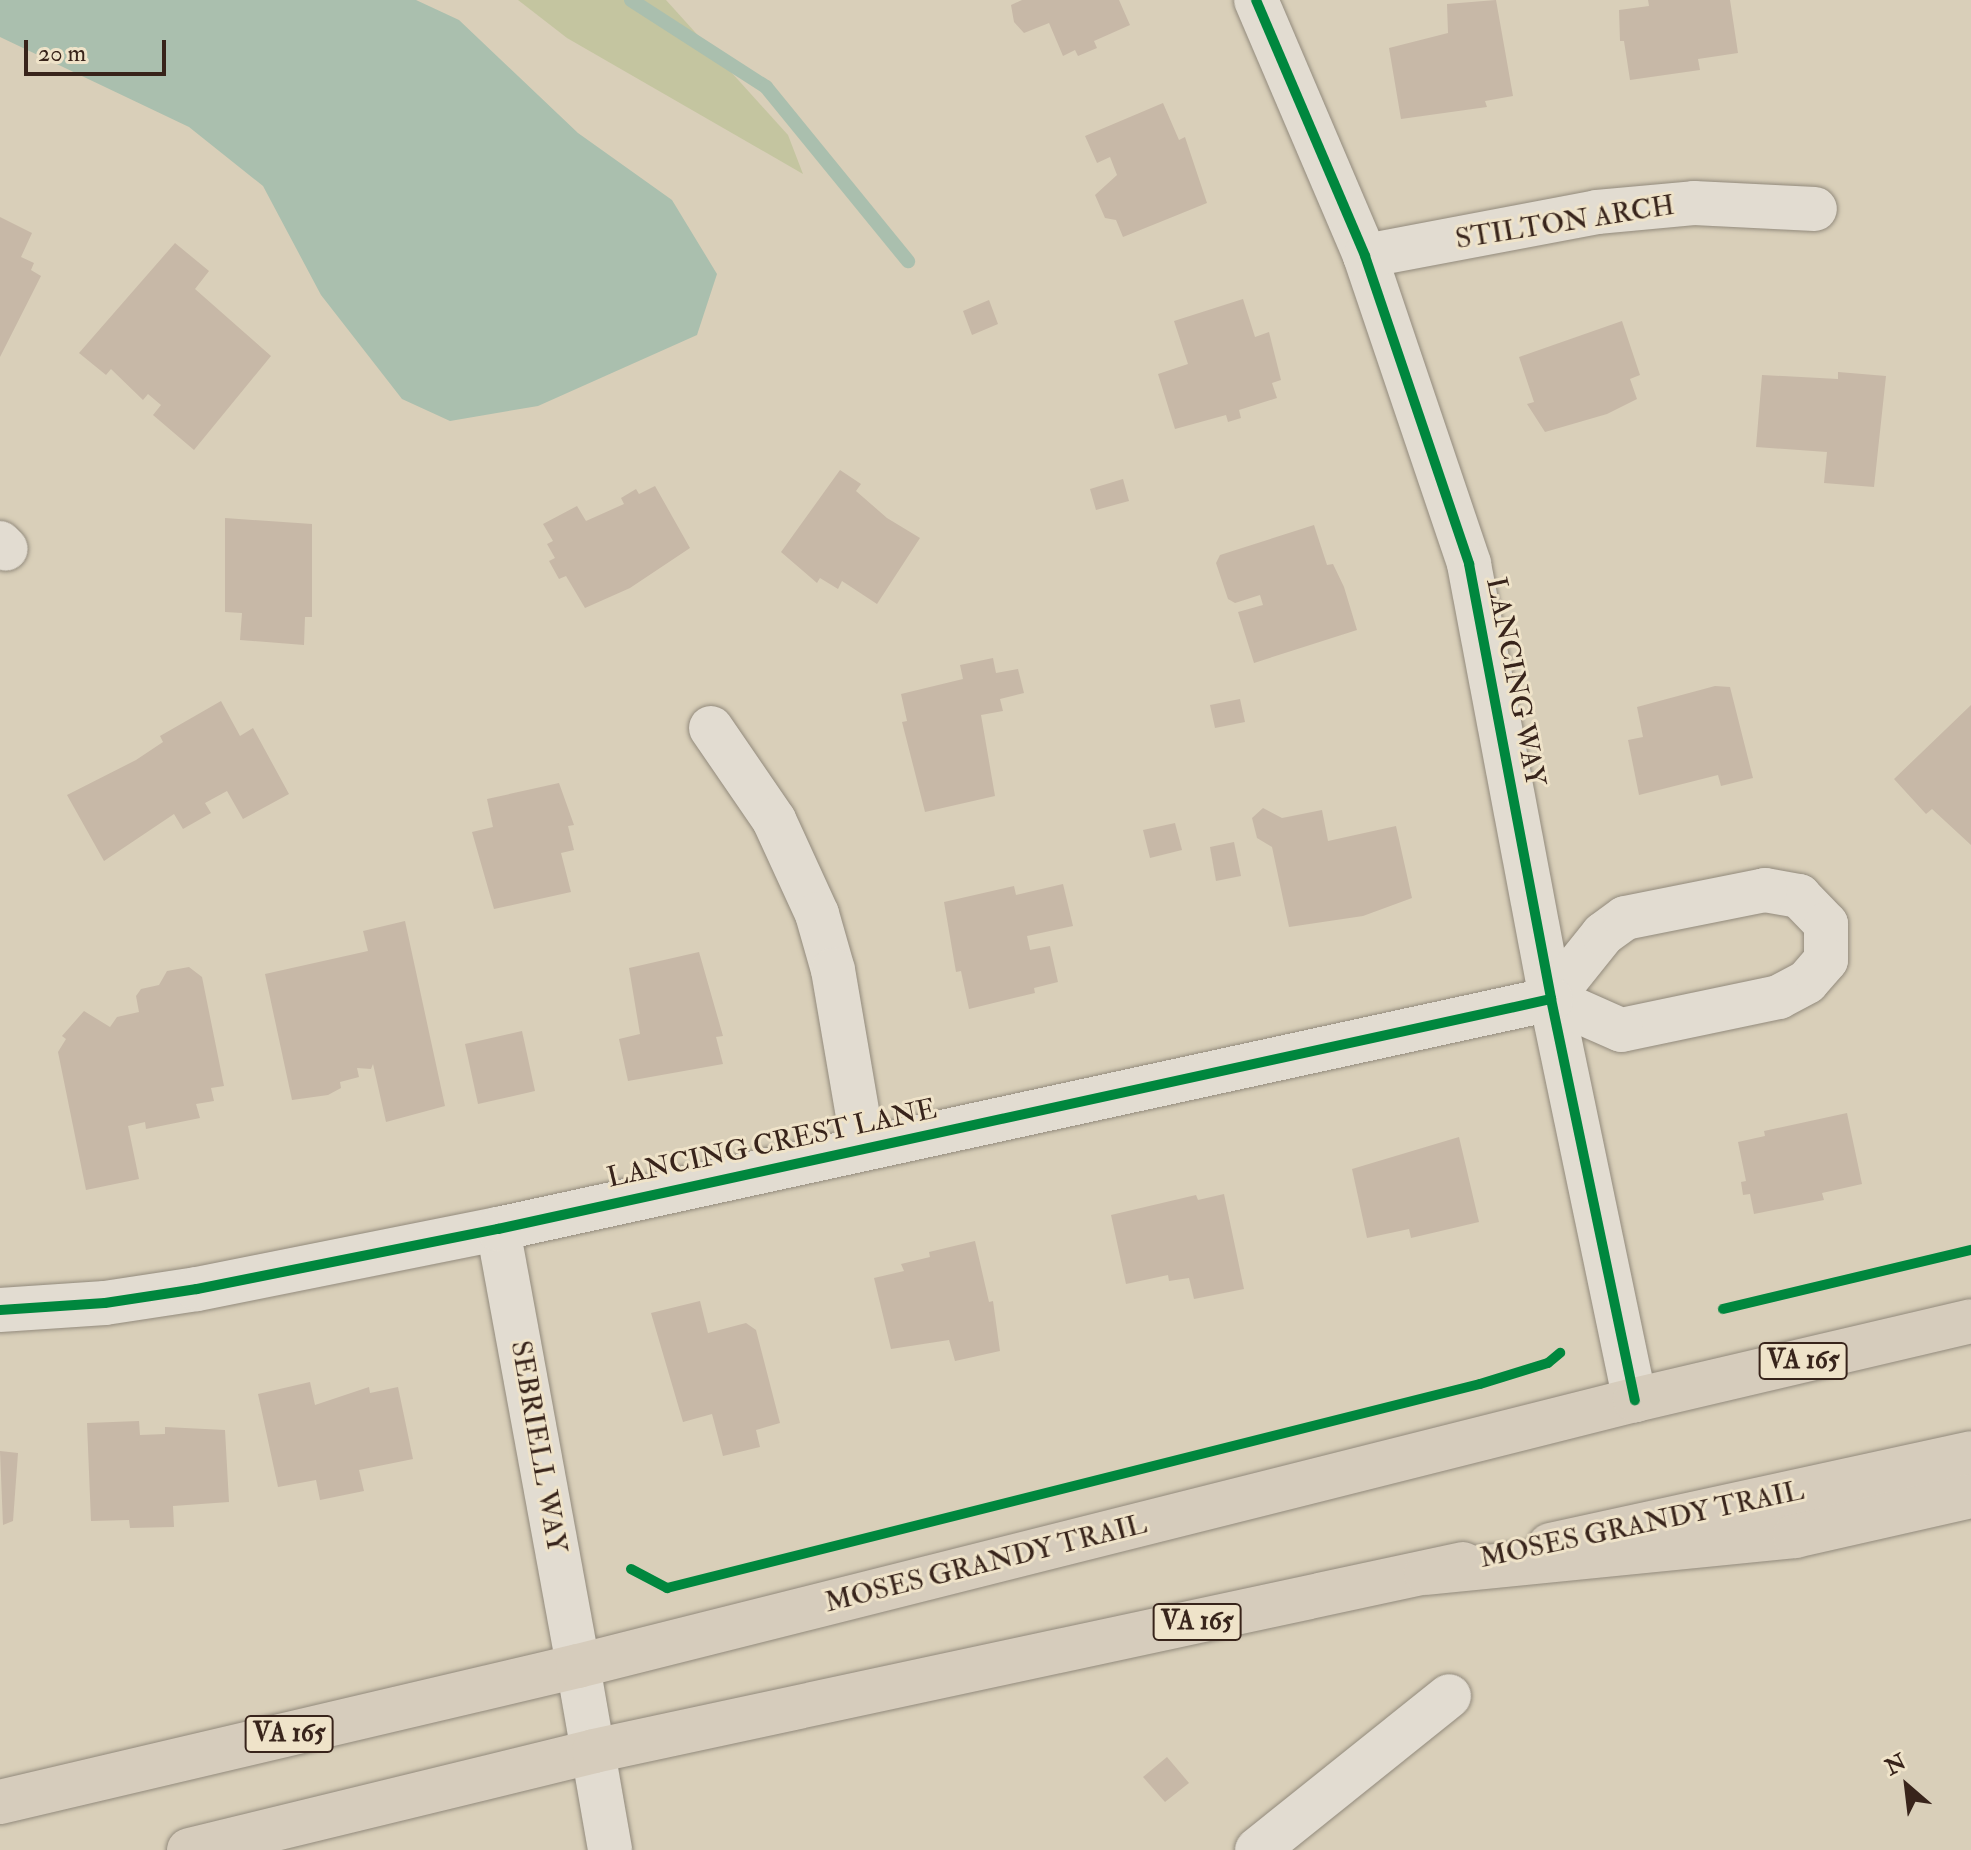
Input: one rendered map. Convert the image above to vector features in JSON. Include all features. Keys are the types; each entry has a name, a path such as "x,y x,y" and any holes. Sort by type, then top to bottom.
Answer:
{"main road":[{"name":"MOSES GRANDY TRAIL","path":"0,1802 578,1666 1635,1400 1971,1321"},
{"name":"MOSES GRANDY TRAIL","path":"189,1850 594,1751 1971,1453"},
{"path":"1426,1573 1795,1536 1971,1496"}],"street":[{"name":"LANCING WAY","path":"1256,0 1365,256 1469,564 1551,999 1635,1400"},
{"name":"STILTON ARCH","path":"1365,256 1597,212 1694,203 1815,209"},
{"path":"711,728 774,820 817,914 833,970 863,1145"},
{"path":"1765,890 1799,896 1826,924 1826,960 1807,982 1779,997 1621,1030 1551,999 1603,934 1625,918 1765,890"},
{"name":"LANCING CREST LANE","path":"0,1310 105,1303 197,1289 498,1229 863,1145 968,1128 1551,999"},
{"name":"SEBRIELL WAY","path":"498,1229 610,1850"},
{"path":"1257,1850 1449,1696"}],"shaded area":[{"path":"0,0 416,0 459,20 578,133 672,200 717,274 697,335 538,406 450,421 402,399 321,295 263,186 189,127 0,37"},
{"path":"518,0 666,0 788,135 803,174 567,38"}],"building":[{"path":"1022,0 1119,0 1130,25 1094,41 1097,48 1078,56 1075,50 1063,56 1049,23 1024,33 1014,22 1011,5"},
{"path":"1496,0 1513,96 1485,101 1487,107 1401,119 1389,48 1448,33 1447,4"},
{"path":"1648,0 1730,0 1738,53 1698,59 1700,70 1630,80 1624,41 1620,41 1619,10 1649,6"},
{"path":"1163,103 1179,140 1185,137 1207,203 1123,237 1116,220 1105,218 1095,195 1117,175 1110,157 1097,163 1085,136"},
{"path":"0,217 32,233 21,257 34,263 31,270 41,276 0,357"},
{"path":"175,243 209,271 195,289 271,356 194,450 153,415 161,405 148,394 143,400 111,369 106,375 79,353"},
{"path":"1243,299 1255,337 1269,332 1281,380 1272,383 1277,398 1239,410 1241,418 1228,422 1226,415 1175,429 1158,374 1188,364 1174,321"},
{"path":"989,300 998,324 972,335 963,311"},
{"path":"1622,321 1640,375 1630,379 1637,399 1607,414 1545,432 1527,404 1534,402 1519,357"},
{"path":"1838,372 1886,376 1874,487 1824,483 1827,452 1756,447 1762,375 1838,379"},
{"path":"840,470 861,484 856,491 887,518 920,538 877,604 842,581 838,589 820,578 817,583 781,552"},
{"path":"1123,479 1129,501 1096,510 1090,489"},
{"path":"655,486 690,548 630,588 585,608 566,576 559,579 549,561 555,558 547,544 553,541 543,524 577,506 586,521 624,504 621,498 636,489 639,494"},
{"path":"225,518 312,524 312,617 305,617 304,645 240,640 242,613 225,612"},
{"path":"1314,525 1327,565 1333,564 1344,587 1357,630 1254,663 1238,612 1263,605 1260,595 1235,603 1228,599 1216,563 1220,555"},
{"path":"993,658 996,673 1018,669 1024,693 1000,699 1003,711 981,715 995,796 925,812 902,722 907,721 901,694 963,679 960,665"},
{"path":"1715,686 1730,687 1753,778 1721,786 1718,775 1639,795 1628,740 1643,737 1637,707"},
{"path":"1240,699 1245,722 1215,728 1210,705"},
{"path":"221,701 240,736 253,728 289,794 243,819 227,791 205,803 211,813 183,829 174,814 104,861 67,795 136,760 163,742 160,736"},
{"path":"1971,705 1971,845 1932,809 1926,814 1894,779"},
{"path":"559,783 574,825 568,826 574,850 561,853 571,892 494,909 472,832 493,827 487,799"},
{"path":"1263,808 1282,818 1322,810 1328,841 1396,826 1412,898 1363,916 1289,927 1272,847 1257,838 1252,818"},
{"path":"1175,823 1182,850 1150,858 1143,830"},
{"path":"1234,842 1241,876 1216,881 1210,847"},
{"path":"1063,884 1073,926 1027,936 1030,950 1050,946 1058,982 1034,988 1035,993 969,1009 961,971 956,972 944,902 1014,886 1016,895"},
{"path":"405,921 445,1106 386,1122 373,1064 371,1069 357,1068 359,1077 340,1082 341,1088 328,1095 292,1100 265,974 368,951 363,931"},
{"path":"699,952 723,1036 716,1037 723,1064 628,1081 619,1039 640,1034 629,968"},
{"path":"189,967 202,977 224,1086 211,1088 214,1101 196,1104 200,1118 146,1129 145,1122 128,1126 139,1179 86,1190 58,1052 66,1039 62,1036 84,1011 110,1027 117,1017 139,1012 136,996 141,989 159,985 167,971"},
{"path":"522,1031 535,1091 478,1104 465,1044"},
{"path":"1847,1113 1862,1184 1822,1193 1824,1200 1754,1214 1750,1194 1743,1195 1741,1182 1746,1181 1738,1142 1765,1136 1764,1131"},
{"path":"1459,1137 1479,1222 1411,1238 1409,1229 1367,1238 1352,1169"},
{"path":"1224,1194 1244,1289 1194,1299 1189,1278 1169,1281 1168,1275 1126,1284 1111,1215 1196,1195 1198,1200"},
{"path":"975,1241 989,1302 993,1301 1000,1351 955,1361 949,1340 891,1349 874,1278 904,1271 901,1264 930,1257 929,1252"},
{"path":"700,1301 708,1333 746,1323 756,1330 780,1423 756,1430 760,1447 723,1456 712,1414 683,1422 651,1313"},
{"path":"310,1382 315,1405 369,1387 370,1393 398,1387 413,1459 359,1470 364,1491 320,1500 316,1480 278,1487 258,1394"},
{"path":"139,1421 140,1435 165,1434 165,1427 225,1430 229,1502 173,1506 174,1527 130,1528 129,1520 91,1521 87,1423"},
{"path":"0,1451 18,1453 13,1521 3,1525"},
{"path":"1167,1757 1189,1783 1165,1802 1143,1777"}],"waterway":[{"path":"631,0 766,87 908,261"}],"cycle path":[{"path":"1256,0 1365,256 1469,564 1551,999 1635,1400"},
{"path":"0,1310 105,1303 197,1289 498,1229 1551,999"},
{"path":"1723,1309 1971,1250"},
{"path":"631,1569 667,1588 1480,1384 1548,1363 1560,1353"}]}
